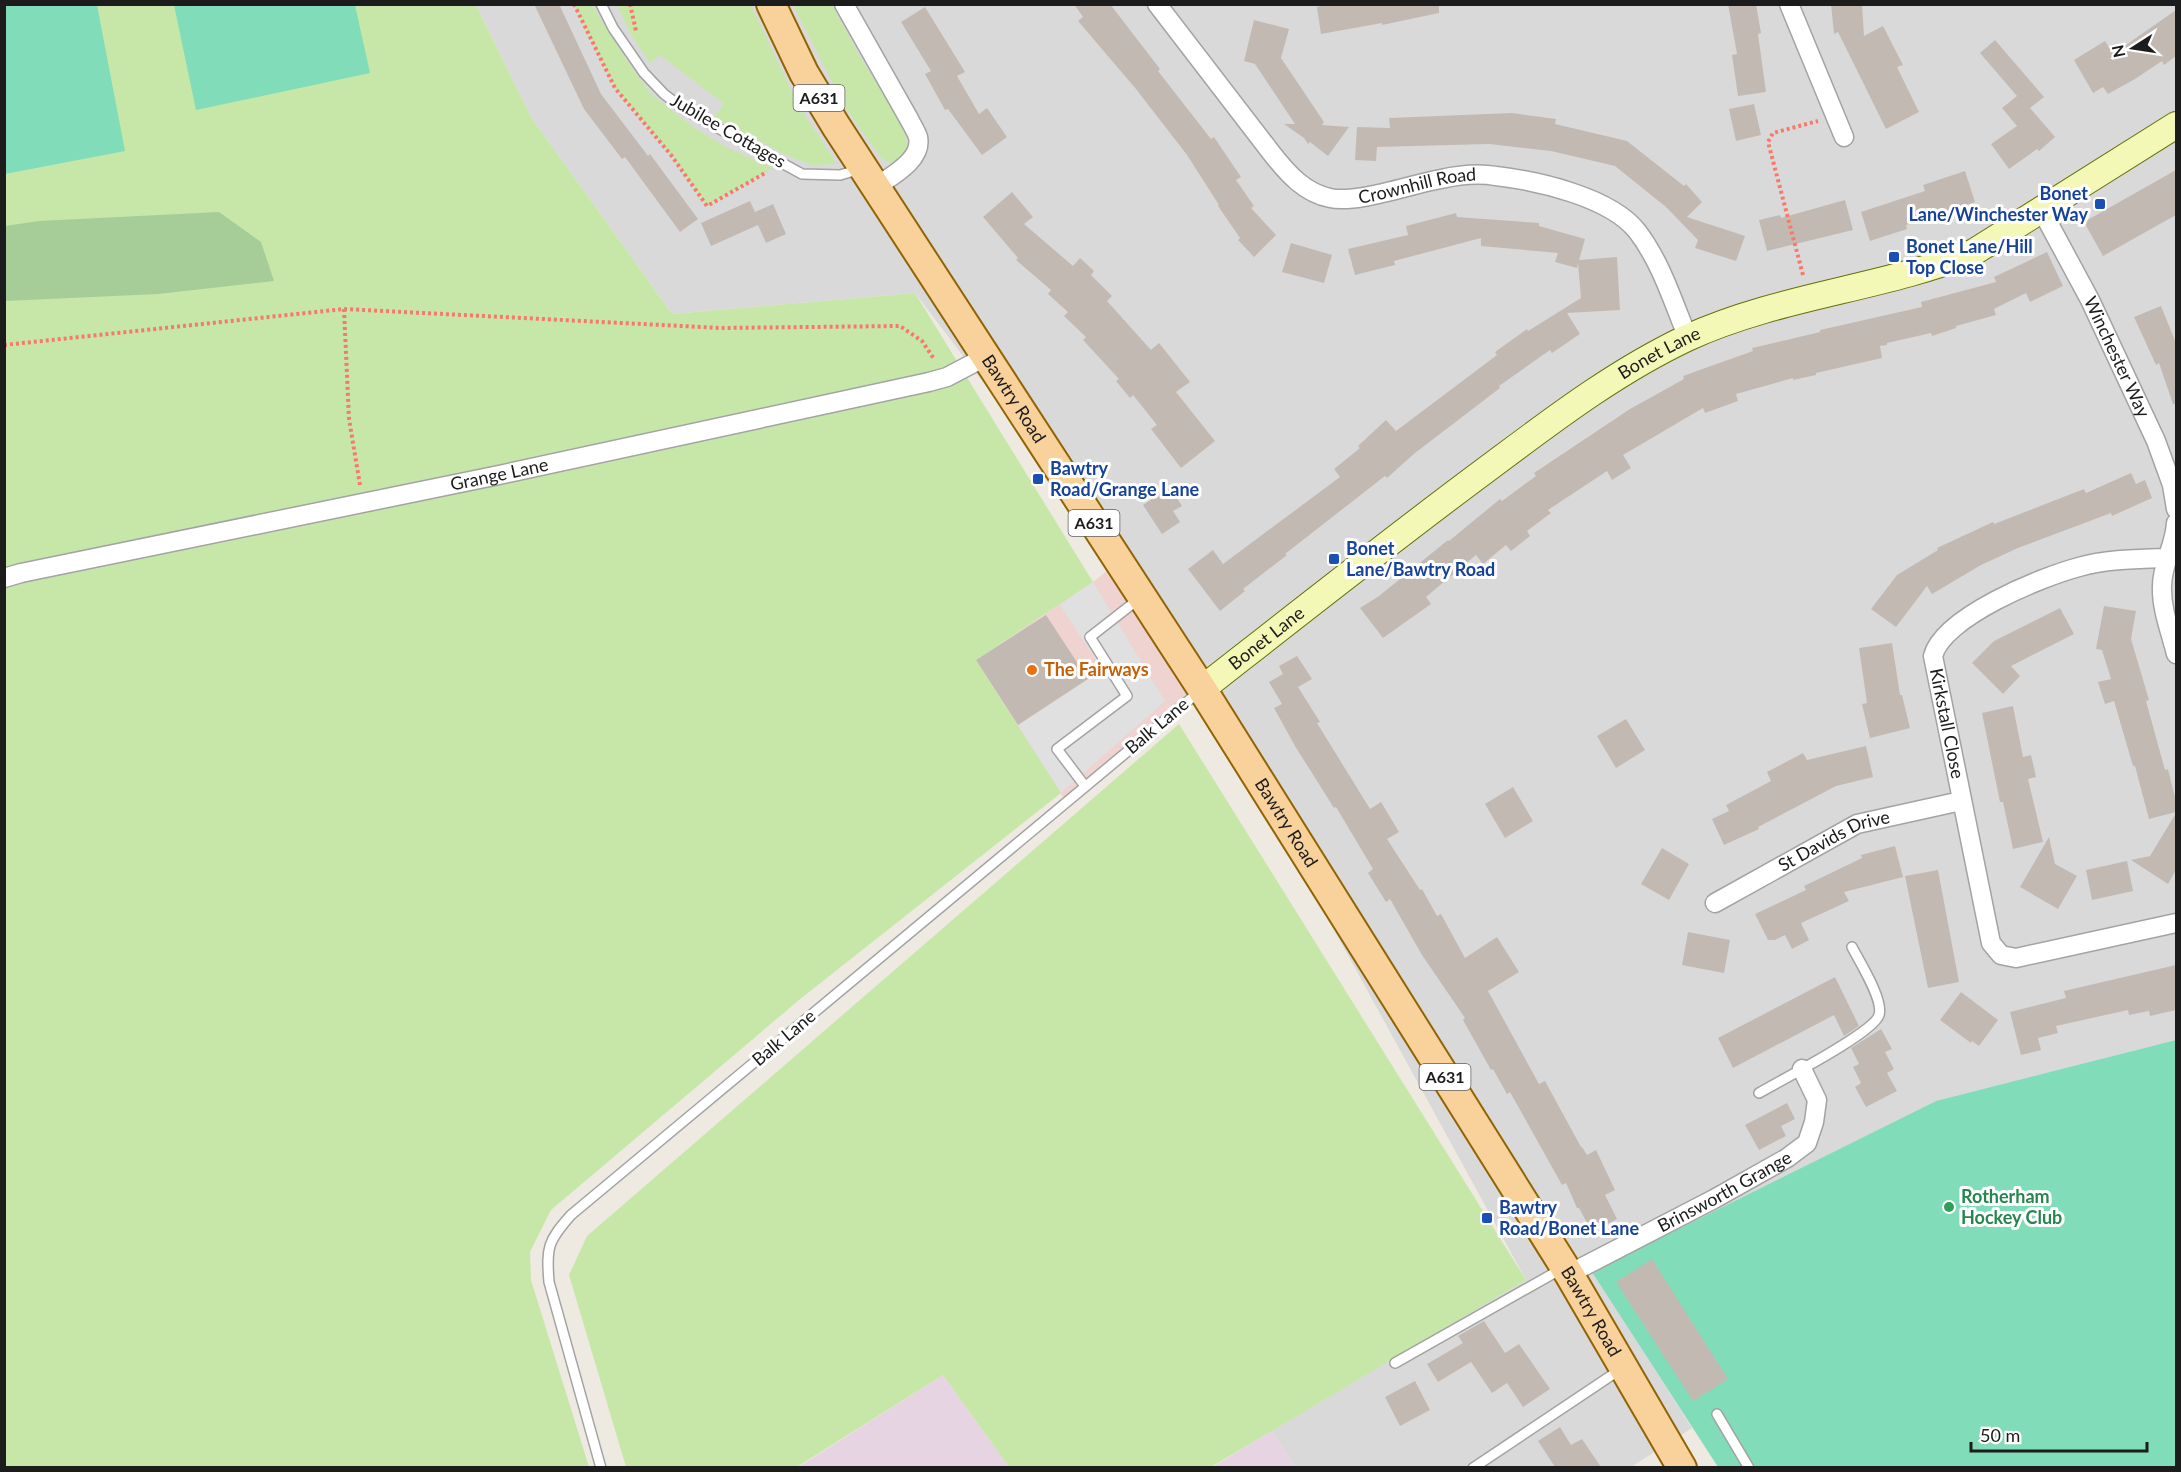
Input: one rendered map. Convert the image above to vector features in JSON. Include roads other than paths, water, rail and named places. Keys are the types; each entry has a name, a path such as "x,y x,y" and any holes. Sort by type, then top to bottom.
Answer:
{"main road":[{"name":"Bawtry Road","path":"771,4 804,74 869,178 1202,689 1566,1271 1682,1467"},
{"name":"Bonet Lane","path":"1202,689 1425,516 1548,424 1616,378 1689,338 1759,311 1944,264 1974,252 2176,125"}],"street":[{"path":"843,4 909,119 918,139 916,155 903,168 869,178"},
{"path":"1789,4 1844,137"},
{"name":"Crownhill Road","path":"1158,5 1291,178 1309,190 1330,198 1349,199 1467,175 1495,176 1549,187 1587,198 1615,211 1636,230 1654,259 1689,338"},
{"name":"Winchester Way","path":"2042,211 2090,300 2156,441 2172,485 2176,509"},
{"name":"Grange Lane","path":"4,578 33,570 500,475 947,377 987,356"},
{"path":"2176,523 2175,536 2167,558 2162,585 2163,604 2176,654"},
{"name":"Kirkstall Close","path":"2167,558 2122,560 2080,567 2012,592 1959,622 1940,640 1933,656 1991,943 2001,955 2016,958 2176,923"},
{"name":"St Davids Drive","path":"1715,903 1857,824 1961,801"},
{"name":"Brinsworth Grange","path":"1566,1271 1714,1199 1787,1158 1807,1143 1814,1122 1817,1100 1802,1069"}],"lane":[{"name":"Jubilee Cottages","path":"601,4 630,54 652,82 685,110 802,174 869,178"},
{"path":"1085,786 1057,749 1127,696 1090,637 1142,597"},
{"name":"Balk Lane","path":"601,1467 549,1282 547,1257 552,1236 571,1215 1202,689"},
{"path":"1759,1093 1845,1044 1873,1025 1880,1014 1878,1000 1852,946"},
{"path":"1395,1363 1566,1271"},
{"path":"1473,1467 1623,1367"},
{"path":"1717,1414 1749,1467"}],"place":[{"name":"Bonet Lane/Winchester Way","path":"2100,204"},
{"name":"Bonet Lane/Hill Top Close","path":"1894,257"},
{"name":"Bawtry Road/Grange Lane","path":"1038,479"},
{"name":"Bonet Lane/Bawtry Road","path":"1334,559"},
{"name":"The Fairways","path":"1032,670"},
{"name":"Rotherham Hockey Club","path":"1949,1207"},
{"name":"Bawtry Road/Bonet Lane","path":"1487,1218"}]}
